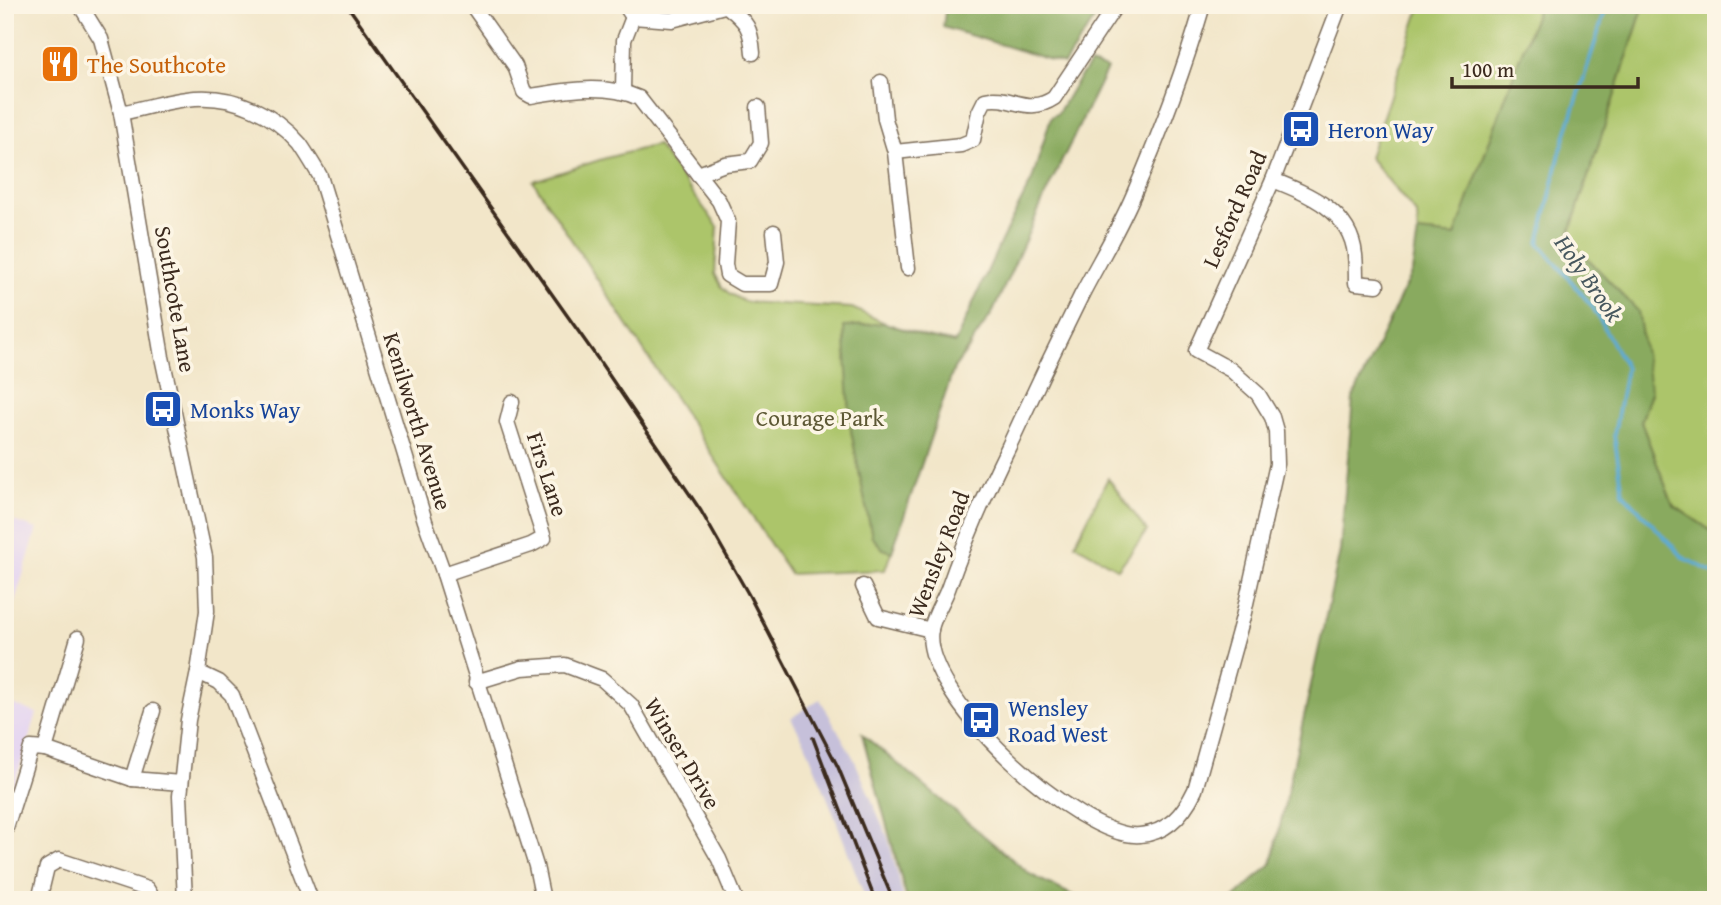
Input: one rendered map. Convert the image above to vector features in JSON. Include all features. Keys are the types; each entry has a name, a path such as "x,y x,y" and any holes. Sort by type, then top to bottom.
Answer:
{"street":[{"name":"Southcote Lane","path":"80,5 104,46 121,113 162,357 205,557 207,611 188,720 181,783 185,900"},
{"path":"472,5 515,66 524,92 531,96 564,90 623,91 639,99 719,201 728,221 725,264 727,275 736,283 749,286 771,284 777,262 774,232"},
{"path":"895,152 961,145 973,140 979,112 985,100 997,97 1030,106 1043,105 1054,98 1116,5"},
{"name":"Wensley Road","path":"1196,351 1231,370 1258,394 1272,417 1276,431 1276,464 1229,670 1195,790 1180,815 1164,829 1140,835 1115,832 1034,782 1006,758 969,717 941,675 933,657 931,630 979,508 1069,319 1132,198 1190,51 1203,5"},
{"name":"Lesford Road","path":"1196,351 1273,180 1340,5"},
{"path":"623,91 624,40 629,11 672,20 728,6 744,20 751,34 753,53"},
{"path":"881,82 885,119 895,152 908,268"},
{"name":"Kenilworth Avenue","path":"121,113 192,98 225,100 246,105 275,122 299,144 320,176 425,522 444,574 536,866 542,900"},
{"path":"698,174 726,164 750,161 761,143 758,107"},
{"path":"1273,180 1306,193 1332,210 1349,234 1355,252 1356,283 1377,285"},
{"name":"Firs Lane","path":"444,574 531,545 544,538 507,422 512,402"},
{"path":"863,586 878,617 931,630"},
{"path":"5,831 78,638"},
{"name":"Winser Drive","path":"476,682 522,668 565,665 602,679 631,705 719,859 736,900"},
{"path":"198,672 219,682 232,695 311,900"},
{"path":"132,779 153,711"},
{"path":"38,749 132,779 181,783"},
{"path":"39,900 47,867 59,860 147,889 154,900"}],"shaded area":[{"path":"5,518 37,529 5,633"},
{"path":"820,699 854,759 888,838 904,900 866,900 805,743 791,718"},
{"path":"5,702 37,713 5,813"}],"green space":[{"path":"946,5 1104,5 1064,64 943,27"},
{"path":"1421,5 1539,5 1455,236 1418,232 1417,215 1369,157"},
{"path":"1539,5 1644,5 1568,238 1638,311 1651,393 1641,422 1673,505 1716,534 1716,900 1232,900 1272,863 1340,551 1353,398 1412,272 1418,232 1455,236"},
{"path":"1644,5 1716,5 1716,534 1673,505 1641,422 1651,393 1568,238"},
{"path":"1090,64 1107,69 1049,187 993,312 954,368 892,552 883,549 872,537 851,431 844,327 885,323 926,337 955,343 1032,180 1051,117 1058,113"},
{"name":"Courage Park","path":"657,145 718,227 715,274 722,287 730,294 745,302 852,308 926,337 971,346 954,368 885,570 790,574 533,181"},
{"path":"1108,478 1147,531 1118,569 1075,544"},
{"path":"862,734 1031,875 1082,900 907,900"}],"waterway":[{"name":"Holy Brook","path":"1607,5 1560,153 1539,243 1592,306 1626,368 1614,435 1623,493 1684,558 1716,574"}],"railway":[{"path":"347,5 598,359 701,511 750,597 838,767 893,900"},
{"path":"813,738 875,900"}],"place":[{"name":"The Southcote","path":"60,64"},
{"name":"Heron Way","path":"1301,129"},
{"name":"Monks Way","path":"163,409"},
{"name":"Wensley Road West","path":"981,720"}]}
